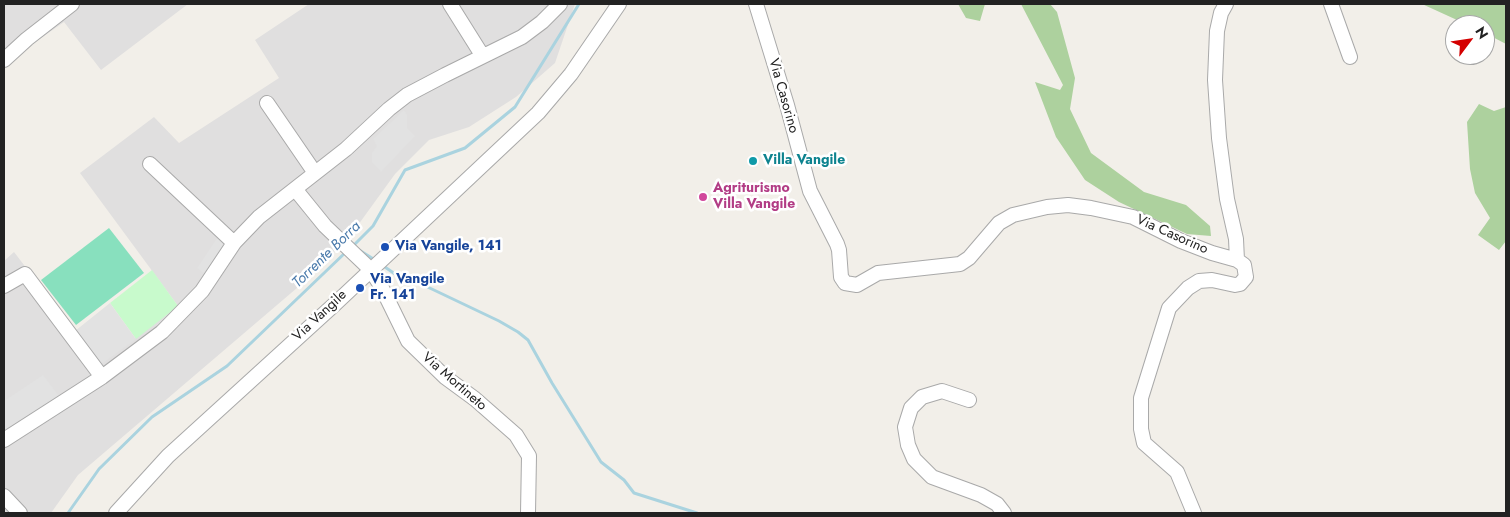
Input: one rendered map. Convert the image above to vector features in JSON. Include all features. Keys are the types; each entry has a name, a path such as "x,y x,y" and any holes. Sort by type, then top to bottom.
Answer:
{"street":[{"path":"4,60 27,39 72,4"},
{"path":"450,4 482,55"},
{"path":"4,440 102,377 162,332 202,290 234,243 259,217 346,148 389,109 407,95 482,55 522,37 542,22 560,4"},
{"name":"Via Vangile","path":"116,513 168,456 336,303 538,113 571,74 619,4"},
{"name":"Via Casorino","path":"756,4 787,105 810,191 837,244 841,277 845,283 857,284 878,273 960,264 969,258 999,224 1013,215 1038,208 1068,205 1133,217 1212,253 1237,260"},
{"path":"1194,513 1177,472 1166,460 1144,443 1141,429 1141,398 1169,308 1188,288 1199,281 1212,280 1235,285 1240,284 1246,277 1244,264 1237,260 1236,239 1227,199 1219,138 1215,80 1217,31 1221,13 1226,4"},
{"path":"1331,4 1350,57"},
{"path":"268,103 315,173"},
{"path":"150,164 234,243"},
{"name":"Via Mortineto","path":"295,188 325,226 370,269 381,286 408,341 445,377 516,435 529,456 528,513"},
{"path":"4,286 25,274 102,377"},
{"path":"969,400 942,390 922,397 911,408 905,427 908,445 914,459 932,477 981,495 998,504 1004,513"},
{"path":"4,496 20,513"}],"shaded area":[{"path":"4,4 188,4 101,70 64,22 4,64"},
{"path":"309,4 575,4 555,63 516,97 469,127 429,140 395,174 353,232 318,270 78,475 51,513 4,513 4,261 14,252 100,364 178,306 80,173 154,117 179,143 279,78 255,40"},
{"path":"404,110 407,115 407,128 415,136 381,172 372,162 372,153 377,146 373,139"},
{"path":"219,235 228,241 205,274 197,268"},
{"path":"110,303 136,339 100,365 75,331"},
{"path":"43,375 59,396 4,431 4,401"}],"green space":[{"path":"958,4 985,4 980,21 966,18"},
{"path":"1021,4 1050,4 1057,12 1075,78 1070,109 1091,153 1144,192 1186,205 1210,226 1211,236 1187,234 1119,202 1085,180 1056,137 1035,82 1060,90 1063,85"},
{"path":"1422,4 1506,4 1506,44 1495,38 1495,15 1446,15"},
{"path":"1479,104 1494,111 1506,107 1506,241 1499,250 1478,235 1490,218 1475,193 1470,169 1467,122"},
{"path":"109,228 144,273 76,325 41,280"},
{"path":"152,270 178,306 136,339 110,303"}],"waterway":[{"name":"Torrente Borra","path":"352,247 373,226 405,170 465,148 515,107 579,4"},
{"path":"359,250 375,260"},
{"name":"Torrente Borra","path":"68,513 99,469 152,417 227,366 347,251"},
{"path":"382,265 395,274 415,281 518,332 528,340 601,462 624,480 634,493 697,513"}],"place":[{"name":"Villa Vangile","path":"753,161"},
{"name":"Agriturismo Villa Vangile","path":"703,197"},
{"name":"Via Vangile, 141","path":"385,247"},
{"name":"Via Vangile Fr. 141","path":"360,288"}]}
